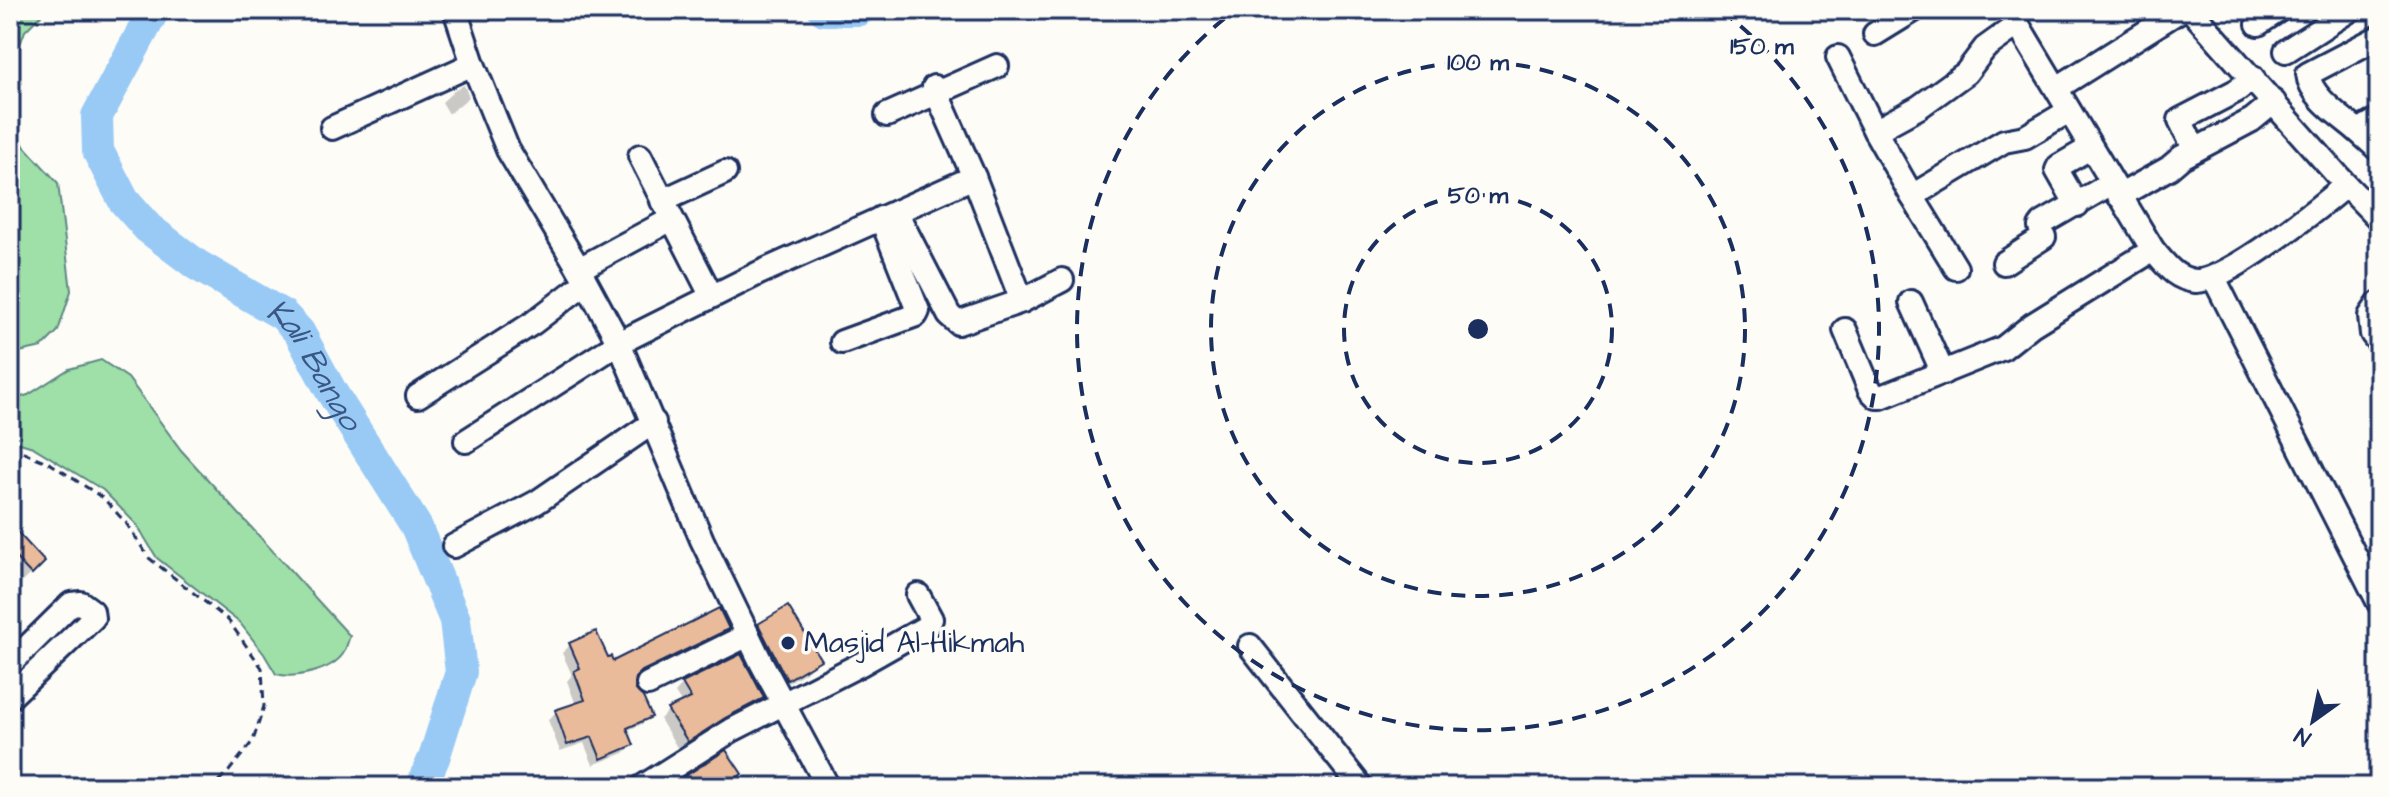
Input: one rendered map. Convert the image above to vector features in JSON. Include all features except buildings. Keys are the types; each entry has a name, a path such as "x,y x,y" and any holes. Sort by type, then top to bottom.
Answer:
{"street":[{"path":"455,10 508,150 619,343 702,540 828,787"},
{"path":"1875,34 1914,10"},
{"path":"2057,88 2181,10"},
{"path":"2191,10 2379,219"},
{"path":"2258,24 2279,10"},
{"path":"2286,51 2350,10"},
{"path":"1875,131 1919,107 1966,73 2013,18 2153,250 2174,274 2201,281 2214,278 2272,242 2346,185"},
{"path":"2379,37 2308,74 2315,91 2379,150"},
{"path":"1838,57 1875,131 1956,268"},
{"path":"332,128 473,64"},
{"path":"887,115 936,90 997,66"},
{"path":"2195,150 2180,120 2236,91 2253,78"},
{"path":"936,90 1022,301"},
{"path":"2004,263 2044,237 2040,227 2043,223 2077,205 2169,168 2179,158 2252,120 2274,102"},
{"path":"1912,196 2004,141 2025,137 2069,111"},
{"path":"2358,131 2379,119"},
{"path":"2077,205 2057,170 2090,148"},
{"path":"640,156 711,295"},
{"path":"418,396 533,323 582,276 666,210 725,172"},
{"path":"466,441 619,343 711,295 974,177"},
{"path":"889,215 955,321 962,323 1022,301 1062,280"},
{"path":"842,342 916,315 918,311 889,215"},
{"path":"1845,330 1870,390 1877,397 2003,348 2032,325 2153,250"},
{"path":"2214,278 2379,603"},
{"path":"1911,302 1943,373"},
{"path":"2379,303 2370,316 2372,334 2379,343"},
{"path":"454,546 529,507 654,422"},
{"path":"642,787 732,730 931,623 918,595"},
{"path":"10,664 71,604 81,603 92,611 93,618 10,697"},
{"path":"648,684 748,635"},
{"path":"1250,646 1361,787"}],"path":[{"path":"10,446 51,464 103,498 126,523 149,558 228,620 262,668 264,706 253,741 212,787"}],"green space":[{"path":"10,10 46,10 25,31 10,72"},
{"path":"10,109 24,146 58,183 71,291 58,331 42,347 10,354"},
{"path":"101,360 128,378 181,450 350,636 337,660 312,672 276,674 240,623 157,558 137,525 103,490 33,447 10,440 10,400 28,395 69,369"}],"waterway":[{"name":"Kali Bango","path":"154,10 97,116 98,151 124,201 148,228 197,265 283,315 299,332 331,391 416,526 455,620 461,672 434,758 421,787"},
{"name":"Kali Bango","path":"824,10 859,10"}],"place":[{"name":"Masjid Al-Hikmah","path":"788,643"}]}
